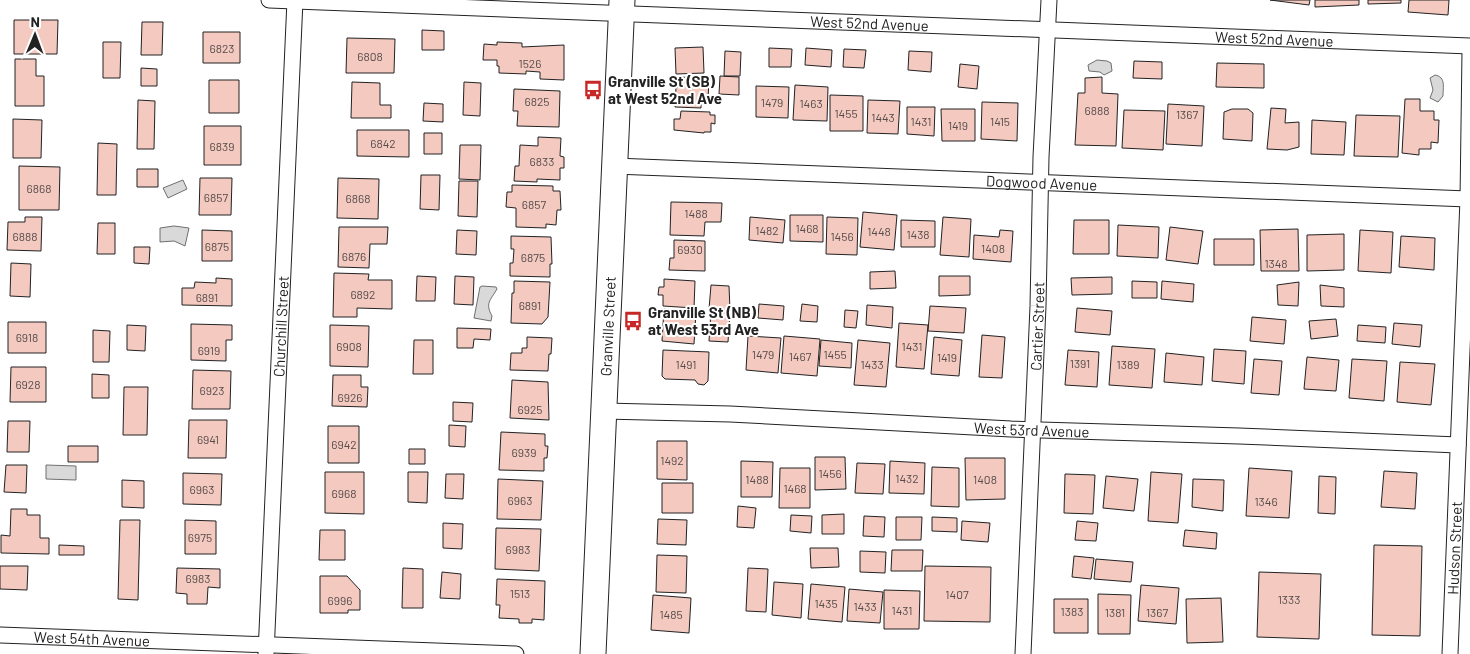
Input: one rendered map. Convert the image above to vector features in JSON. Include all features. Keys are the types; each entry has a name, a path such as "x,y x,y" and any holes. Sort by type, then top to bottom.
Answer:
{"highway":[{"name":"Granville Street","path":"593,654 621,6"}],"street":[{"name":"West 52nd Avenue","path":"269,0 621,6 1048,29 1470,46"},
{"name":"Churchill Street","path":"266,649 295,0"},
{"name":"Cartier Street","path":"1024,654 1041,157 1049,0"},
{"name":"Hudson Street","path":"1450,654 1468,200 1470,51"},
{"name":"Dogwood Avenue","path":"614,166 1468,200"},
{"name":"West 53rd Avenue","path":"604,411 730,414 1032,429 1458,445"},
{"name":"West 54th Avenue","path":"0,635 266,649 516,654"}],"shaded area":[{"path":"1097,60 1111,63 1112,71 1104,75 1100,72 1089,71 1088,65"},
{"path":"1435,75 1441,78 1443,83 1443,96 1438,102 1430,98 1433,90 1430,78"},
{"path":"183,180 187,189 168,198 163,188"},
{"path":"174,226 189,228 185,246 174,241 160,242 160,228"},
{"path":"480,287 496,287 497,289 490,299 491,321 474,318"},
{"path":"46,465 76,466 76,480 46,479"}],"building":[{"path":"1270,0 1310,0 1309,5"},
{"path":"1315,0 1359,0 1359,5 1315,7"},
{"path":"1368,0 1401,0 1401,3 1368,4"},
{"path":"1409,0 1449,0 1448,15 1408,12"},
{"path":"14,20 58,20 57,54 14,54"},
{"path":"142,22 163,22 162,55 141,55"},
{"path":"422,30 444,31 444,50 422,50"},
{"path":"203,32 240,32 240,63 203,63"},
{"path":"347,38 395,39 394,73 346,73"},
{"path":"103,42 121,42 120,78 103,78"},
{"path":"497,42 522,43 522,47 564,45 564,80 540,79 540,72 526,71 526,74 499,73 497,60 483,60 484,44 497,45"},
{"path":"703,47 704,73 676,74 675,48"},
{"path":"769,48 792,49 791,67 769,67"},
{"path":"806,48 832,50 831,67 805,65"},
{"path":"844,49 866,50 864,68 843,67"},
{"path":"725,51 741,52 740,76 724,76"},
{"path":"909,51 932,52 931,72 908,70"},
{"path":"15,59 36,59 36,76 44,76 44,106 15,106"},
{"path":"1134,61 1162,62 1162,79 1133,78"},
{"path":"1217,63 1264,64 1264,88 1216,87"},
{"path":"960,64 979,66 977,89 958,87"},
{"path":"141,68 157,69 157,86 141,86"},
{"path":"720,76 739,77 739,95 719,94"},
{"path":"678,77 709,78 708,101 701,101 701,108 675,107"},
{"path":"1102,77 1102,93 1118,94 1116,146 1075,145 1078,93 1085,93 1085,78"},
{"path":"209,80 239,80 239,113 209,113"},
{"path":"352,82 380,83 380,105 391,105 391,118 351,118"},
{"path":"464,82 481,83 480,116 463,115"},
{"path":"795,85 828,87 827,121 793,120"},
{"path":"756,86 789,87 788,118 756,117"},
{"path":"514,89 560,91 559,127 517,126 518,111 513,111"},
{"path":"830,95 863,96 863,131 830,131"},
{"path":"1405,99 1420,99 1420,111 1434,111 1434,120 1439,120 1438,143 1431,142 1431,149 1419,149 1419,155 1402,153"},
{"path":"138,100 155,101 154,149 137,149"},
{"path":"868,100 900,101 898,134 867,133"},
{"path":"982,102 1018,103 1017,141 981,139"},
{"path":"424,103 443,104 443,122 423,121"},
{"path":"1168,104 1204,106 1202,146 1166,144"},
{"path":"907,107 935,107 934,136 907,134"},
{"path":"1271,108 1286,109 1285,123 1299,122 1299,147 1287,150 1267,149"},
{"path":"941,109 975,109 975,141 942,141"},
{"path":"1232,109 1248,109 1253,113 1252,141 1223,139 1224,112"},
{"path":"1124,110 1165,111 1163,150 1122,148"},
{"path":"681,111 710,112 710,115 715,115 715,124 711,123 711,132 674,130 674,119 680,119"},
{"path":"1356,115 1400,116 1398,157 1354,156"},
{"path":"13,119 42,120 41,158 13,158"},
{"path":"1312,120 1346,122 1344,155 1311,154"},
{"path":"204,126 241,126 241,165 204,165"},
{"path":"357,130 409,130 409,157 357,156"},
{"path":"424,133 442,133 442,154 424,154"},
{"path":"538,137 561,138 560,156 564,157 564,168 560,168 560,180 514,181 515,166 519,166 520,145 538,146"},
{"path":"98,143 117,144 116,195 97,195"},
{"path":"460,145 481,145 480,180 459,179"},
{"path":"19,166 60,167 59,210 19,210"},
{"path":"137,169 158,169 158,187 137,187"},
{"path":"421,175 440,175 439,210 420,209"},
{"path":"200,178 232,178 231,215 199,215"},
{"path":"338,178 379,179 378,219 337,218"},
{"path":"459,181 478,181 477,217 458,216"},
{"path":"512,185 553,186 553,191 560,191 561,210 557,210 556,225 546,224 546,228 516,227 516,208 506,207 507,192 512,192"},
{"path":"671,202 722,203 721,222 705,222 704,236 670,235"},
{"path":"863,212 897,215 894,250 860,247"},
{"path":"790,215 823,215 823,242 790,241"},
{"path":"25,217 42,217 41,251 7,250 8,222 25,222"},
{"path":"750,217 785,220 783,243 749,240"},
{"path":"827,217 858,218 857,255 826,254"},
{"path":"943,217 971,219 969,257 940,255"},
{"path":"901,220 935,221 935,247 901,247"},
{"path":"1074,220 1109,220 1109,254 1073,254"},
{"path":"98,223 115,223 115,254 97,254"},
{"path":"1118,225 1159,227 1158,258 1117,256"},
{"path":"339,227 388,227 387,244 370,244 369,268 338,267"},
{"path":"1170,227 1203,231 1198,264 1166,260"},
{"path":"1298,229 1299,271 1261,271 1260,230"},
{"path":"202,230 232,231 232,261 202,261"},
{"path":"457,230 477,231 476,255 456,254"},
{"path":"1000,230 1013,231 1011,262 973,259 974,235 999,237"},
{"path":"1360,230 1393,232 1391,273 1358,271"},
{"path":"1344,234 1344,270 1307,271 1307,235"},
{"path":"511,236 551,237 552,264 550,264 550,277 510,276 510,263 513,263 514,249 511,249"},
{"path":"1401,236 1435,238 1434,270 1399,267"},
{"path":"1214,239 1254,239 1254,265 1214,265"},
{"path":"674,240 705,241 705,271 669,270 670,258 674,258"},
{"path":"134,247 150,247 149,264 134,263"},
{"path":"11,263 31,264 30,297 10,296"},
{"path":"895,271 896,288 870,289 870,272"},
{"path":"334,273 369,274 368,280 392,280 392,309 357,308 357,317 333,317"},
{"path":"417,276 436,277 435,301 416,301"},
{"path":"455,276 474,277 473,305 454,304"},
{"path":"939,276 970,276 970,295 939,296"},
{"path":"1112,277 1112,294 1072,295 1071,278"},
{"path":"216,278 232,279 232,306 182,305 182,288 194,288 195,282 216,283"},
{"path":"664,279 695,281 694,308 663,306 663,295 658,295 659,287 664,287"},
{"path":"514,281 550,282 548,317 542,324 511,323"},
{"path":"1132,281 1157,282 1157,298 1132,298"},
{"path":"1162,281 1194,284 1193,302 1161,299"},
{"path":"1299,282 1298,306 1278,305 1277,285"},
{"path":"711,285 729,286 730,310 709,309"},
{"path":"1320,285 1344,288 1344,307 1321,306"},
{"path":"759,304 784,306 783,320 758,318"},
{"path":"802,304 818,306 817,322 800,321"},
{"path":"867,305 893,307 892,328 866,325"},
{"path":"930,306 966,308 964,333 928,331"},
{"path":"1077,308 1112,311 1110,335 1075,332"},
{"path":"664,309 696,312 694,344 662,341"},
{"path":"845,310 858,311 856,328 844,327"},
{"path":"711,311 730,313 728,342 709,341"},
{"path":"1252,317 1286,320 1284,344 1250,341"},
{"path":"1336,319 1338,336 1311,339 1309,321"},
{"path":"8,322 46,322 46,353 8,353"},
{"path":"899,323 928,325 924,369 896,367"},
{"path":"1394,323 1422,325 1420,347 1392,344"},
{"path":"191,324 232,325 232,340 226,340 226,361 191,360"},
{"path":"127,325 146,326 145,351 127,350"},
{"path":"330,325 369,326 368,367 330,366"},
{"path":"1358,325 1386,327 1385,343 1357,341"},
{"path":"457,328 491,329 490,340 474,339 473,348 457,348"},
{"path":"93,330 110,331 109,362 93,362"},
{"path":"982,335 1005,337 1002,378 979,377"},
{"path":"748,336 781,338 778,373 746,370"},
{"path":"784,336 820,339 817,376 781,373"},
{"path":"527,337 552,338 548,371 510,370 511,353 522,353 522,348 527,348"},
{"path":"934,337 962,340 959,376 931,374"},
{"path":"414,340 433,340 433,374 413,374"},
{"path":"821,340 852,343 851,368 819,366"},
{"path":"858,340 890,343 886,387 854,385"},
{"path":"1112,346 1155,349 1152,388 1109,385"},
{"path":"1214,349 1246,351 1244,384 1212,381"},
{"path":"663,350 709,352 708,381 704,385 698,384 695,380 665,379 662,376"},
{"path":"1068,350 1099,352 1097,387 1065,385"},
{"path":"1166,353 1204,357 1202,385 1164,382"},
{"path":"1307,357 1339,360 1336,391 1304,389"},
{"path":"1254,359 1282,361 1279,395 1251,393"},
{"path":"1352,359 1387,361 1384,401 1349,398"},
{"path":"1400,362 1435,364 1431,405 1397,402"},
{"path":"11,367 46,367 46,402 10,402"},
{"path":"193,370 231,371 230,409 192,409"},
{"path":"92,374 109,375 109,398 92,398"},
{"path":"333,375 361,375 361,387 368,387 367,407 332,406"},
{"path":"512,380 548,382 549,420 510,418"},
{"path":"124,387 148,387 147,435 123,435"},
{"path":"453,402 473,403 472,422 453,421"},
{"path":"189,420 227,420 226,458 188,458"},
{"path":"8,421 30,421 29,452 7,452"},
{"path":"449,425 466,426 465,447 449,446"},
{"path":"328,426 359,426 359,463 328,463"},
{"path":"501,432 545,434 545,446 548,446 547,458 544,458 544,471 499,470"},
{"path":"657,441 687,441 687,480 657,479"},
{"path":"68,446 98,446 98,462 68,462"},
{"path":"409,449 425,449 425,464 409,464"},
{"path":"815,457 845,457 846,489 815,490"},
{"path":"965,458 1005,458 1005,499 966,500"},
{"path":"741,461 773,462 772,497 741,497"},
{"path":"890,461 925,463 924,494 889,493"},
{"path":"857,463 885,464 883,494 855,493"},
{"path":"6,465 27,465 26,493 4,492"},
{"path":"932,467 959,468 959,507 931,506"},
{"path":"780,468 810,468 810,508 779,508"},
{"path":"1249,468 1292,471 1289,518 1246,516"},
{"path":"1384,471 1417,473 1415,509 1381,507"},
{"path":"325,472 364,472 364,514 325,513"},
{"path":"408,472 428,472 427,503 408,502"},
{"path":"1151,472 1182,474 1178,523 1148,521"},
{"path":"183,473 222,474 221,505 183,504"},
{"path":"446,474 464,474 463,499 445,498"},
{"path":"1065,474 1095,475 1093,514 1064,513"},
{"path":"1106,476 1138,479 1134,511 1103,508"},
{"path":"1319,476 1336,477 1335,514 1318,513"},
{"path":"498,479 543,481 541,520 497,519"},
{"path":"1193,479 1224,480 1223,511 1192,507"},
{"path":"122,480 144,481 144,508 122,507"},
{"path":"662,483 693,483 693,513 662,513"},
{"path":"738,506 756,508 754,528 737,527"},
{"path":"11,509 27,509 27,515 40,515 40,538 49,538 49,554 1,553 1,535 10,536"},
{"path":"844,514 844,534 822,534 822,515"},
{"path":"791,515 812,516 811,533 790,531"},
{"path":"864,516 885,517 884,537 863,536"},
{"path":"896,517 922,517 921,540 896,540"},
{"path":"932,517 957,518 957,532 932,531"},
{"path":"658,519 687,520 686,545 657,544"},
{"path":"120,520 140,520 138,600 118,599"},
{"path":"185,520 216,521 216,554 185,554"},
{"path":"962,521 990,523 988,542 961,540"},
{"path":"1077,521 1098,523 1096,541 1075,540"},
{"path":"443,523 463,524 462,549 443,548"},
{"path":"496,528 541,529 539,571 495,569"},
{"path":"320,530 345,530 345,560 319,560"},
{"path":"1185,530 1217,533 1216,549 1183,546"},
{"path":"59,545 84,546 84,555 59,555"},
{"path":"1374,545 1422,546 1420,636 1372,635"},
{"path":"810,548 838,548 839,567 811,568"},
{"path":"892,550 923,550 922,571 891,571"},
{"path":"860,551 886,552 885,573 860,572"},
{"path":"657,555 687,556 686,593 656,592"},
{"path":"1074,556 1094,558 1091,579 1072,577"},
{"path":"1096,559 1133,562 1131,582 1094,579"},
{"path":"0,566 28,566 27,590 0,589"},
{"path":"925,566 991,567 990,622 924,621"},
{"path":"177,568 220,569 220,588 208,587 207,604 187,604 187,594 176,593"},
{"path":"403,568 423,569 423,608 402,608"},
{"path":"748,568 768,569 766,612 746,611"},
{"path":"442,572 461,574 460,599 440,598"},
{"path":"1259,572 1321,574 1319,639 1257,637"},
{"path":"320,576 347,576 360,590 360,610 348,610 348,613 320,613"},
{"path":"497,579 545,581 544,620 532,619 532,623 519,623 519,619 499,618 500,605 496,605"},
{"path":"774,582 803,584 801,618 772,615"},
{"path":"811,584 845,587 842,622 808,619"},
{"path":"1141,585 1179,588 1176,624 1138,621"},
{"path":"849,589 883,592 880,623 847,621"},
{"path":"884,590 920,591 919,629 884,629"},
{"path":"1098,594 1131,595 1130,634 1098,634"},
{"path":"653,595 691,598 689,633 651,630"},
{"path":"1221,598 1223,642 1187,643 1186,599"},
{"path":"1054,599 1088,599 1088,633 1054,633"}],"place":[{"name":"Granville St (SB) at West 52nd Ave","path":"593,90"},
{"name":"Granville St (NB) at West 53rd Ave","path":"633,321"}]}
